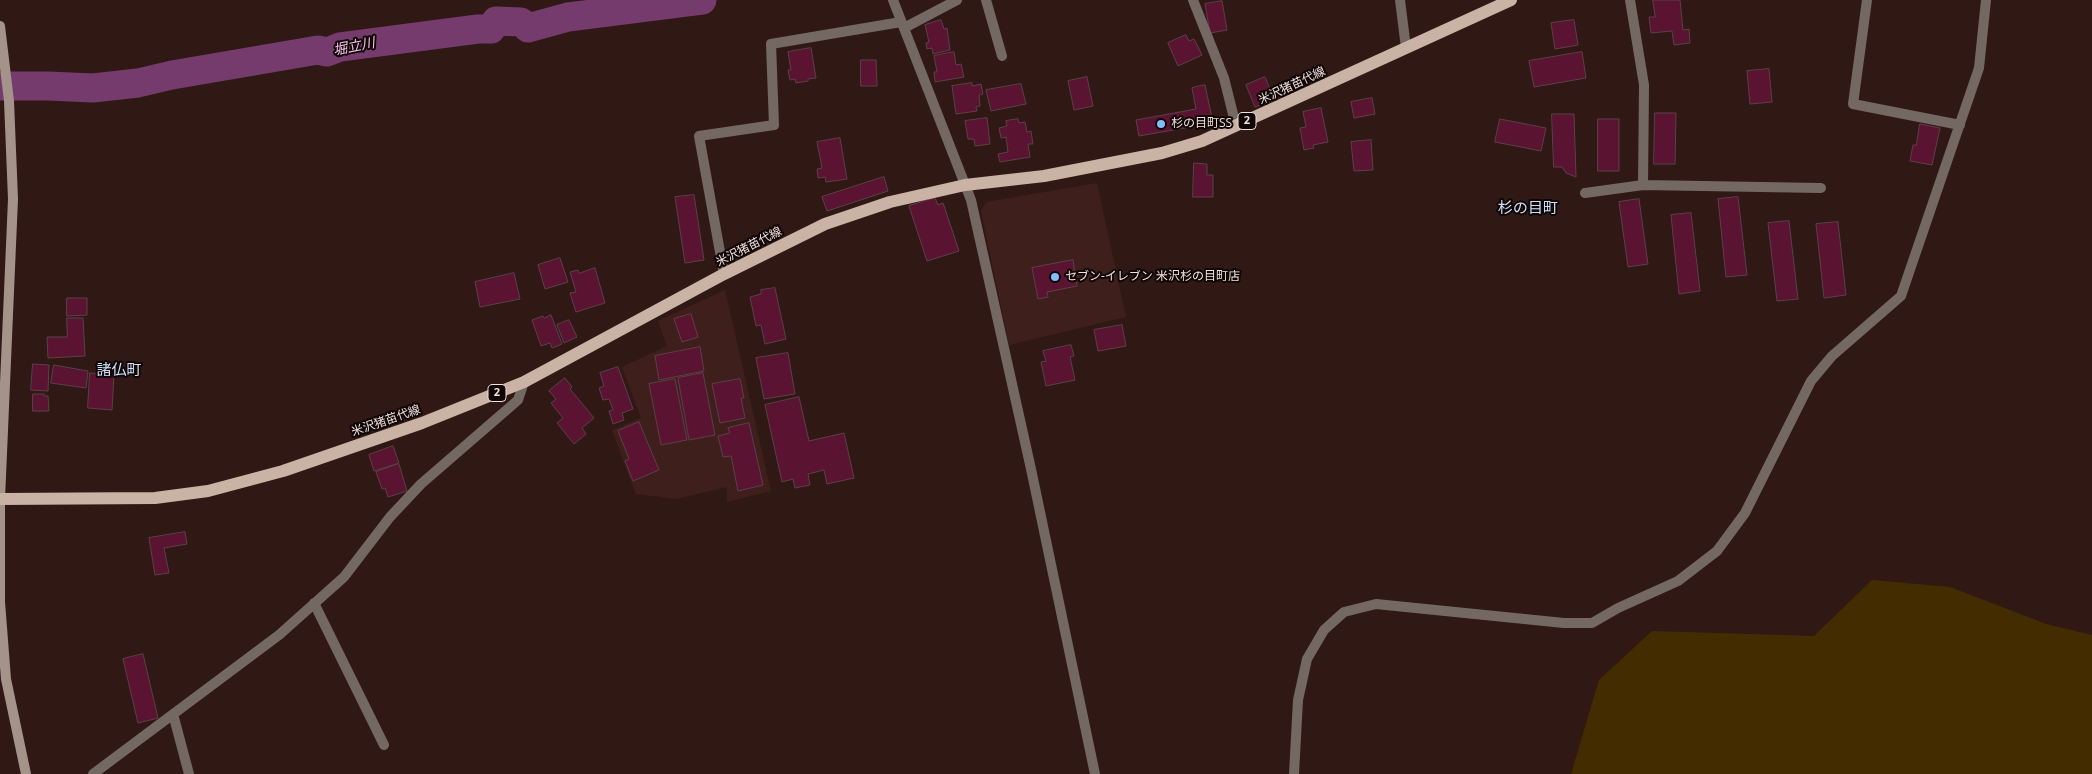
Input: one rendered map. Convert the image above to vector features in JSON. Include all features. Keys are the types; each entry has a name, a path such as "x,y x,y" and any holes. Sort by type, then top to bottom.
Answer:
{"main road":[{"name":"米沢猪苗代線","path":"0,499 117,500 155,498 208,491 283,471 422,423 524,382 724,274 825,224 890,202 965,185 1044,176 1162,153 1202,141 1511,0"}],"street":[{"path":"893,0 971,200 1023,431 1095,774"},
{"path":"724,274 699,136 774,124 771,44 902,25 957,0"},
{"path":"986,0 1002,56"},
{"path":"1193,0 1224,78 1236,126"},
{"path":"1400,0 1406,48"},
{"path":"1630,0 1644,85 1643,186"},
{"path":"1867,0 1853,104 1960,125"},
{"path":"1294,774 1298,700 1307,659 1324,630 1344,612 1376,604 1564,623 1592,623 1618,608 1678,581 1717,551 1745,513 1811,381 1832,356 1901,296 1979,68 1986,0"},
{"path":"0,26 9,101 12,217 0,499 0,602 6,679 26,774"},
{"path":"1585,193 1643,186 1822,188"},
{"path":"93,774 279,635 344,577 390,517 421,484 518,400 524,382"},
{"path":"314,603 384,745"},
{"path":"173,714 189,774"}],"shaded area":[{"path":"1097,183 1126,317 1009,345 981,211 986,202"},
{"path":"725,290 771,491 727,502 727,487 676,499 636,494 612,430 641,418 622,367 667,346 658,321"},
{"path":"1872,580 1950,587 2046,624 2092,635 2092,774 1571,774 1599,680 1652,631 1814,636"}],"building":[{"path":"1653,0 1680,0 1683,30 1689,29 1690,43 1674,45 1672,31 1651,33 1649,17 1655,17"},
{"path":"1222,1 1227,30 1210,33 1205,4"},
{"path":"941,20 944,29 947,28 950,50 933,54 932,48 927,49 926,43 929,42 925,25"},
{"path":"1574,20 1578,45 1555,49 1551,23"},
{"path":"1186,35 1189,41 1194,39 1202,55 1178,66 1168,43"},
{"path":"811,48 816,78 796,83 795,79 790,80 788,70 791,70 788,52"},
{"path":"954,52 956,65 961,64 964,77 935,82 934,72 937,72 934,56"},
{"path":"1582,52 1586,78 1534,87 1529,61"},
{"path":"861,60 876,60 877,86 861,86"},
{"path":"1769,69 1772,102 1750,104 1747,71"},
{"path":"1087,77 1093,106 1074,110 1068,81"},
{"path":"1265,77 1274,99 1255,107 1246,85"},
{"path":"972,83 972,86 981,84 983,94 979,95 980,106 976,107 977,111 956,114 952,86"},
{"path":"1021,84 1026,104 991,111 986,90"},
{"path":"1205,85 1213,123 1139,136 1136,120 1196,109 1192,88"},
{"path":"1372,98 1375,114 1354,118 1351,102"},
{"path":"1321,108 1328,142 1313,145 1314,148 1304,150 1300,128 1306,127 1303,112"},
{"path":"1655,113 1676,113 1675,164 1654,164"},
{"path":"1552,114 1574,114 1576,177 1566,173 1562,167 1554,167"},
{"path":"987,118 990,144 975,146 974,139 968,139 965,121"},
{"path":"1018,119 1019,123 1025,122 1027,132 1031,131 1033,144 1028,144 1030,157 1000,162 998,154 1008,152 1006,137 1001,138 999,128 1007,126 1006,121"},
{"path":"1500,119 1546,128 1541,151 1495,142"},
{"path":"1598,119 1619,119 1619,171 1598,171"},
{"path":"1920,124 1940,128 1932,165 1910,161 1913,145 1916,145"},
{"path":"840,138 847,179 826,182 825,177 818,178 817,169 822,168 817,142"},
{"path":"1371,140 1373,170 1354,171 1351,142"},
{"path":"1194,163 1207,164 1207,175 1213,175 1213,197 1193,197"},
{"path":"884,177 888,191 827,211 822,197"},
{"path":"694,195 704,260 685,263 675,197"},
{"path":"1738,197 1747,275 1726,277 1718,199"},
{"path":"935,198 938,205 943,203 959,251 927,261 909,206"},
{"path":"1639,199 1648,264 1628,267 1619,202"},
{"path":"1691,213 1700,291 1679,294 1671,215"},
{"path":"1789,221 1798,299 1777,301 1768,223"},
{"path":"1838,222 1846,295 1824,298 1816,224"},
{"path":"560,258 568,282 545,289 538,265"},
{"name":"セブン-イレブン 米沢杉の目町店","path":"1073,260 1077,286 1047,292 1048,297 1038,299 1032,268"},
{"path":"595,268 605,303 576,312 570,293 576,292 570,272 578,270 579,273"},
{"path":"514,273 520,299 480,307 475,282"},
{"path":"775,288 786,339 765,344 761,325 756,326 750,297 761,294 761,290"},
{"path":"67,298 87,298 87,315 67,316"},
{"path":"691,314 698,337 682,342 674,319"},
{"path":"551,315 562,344 552,348 550,343 541,346 532,320"},
{"path":"67,318 83,318 85,356 48,358 47,337 67,337"},
{"path":"569,320 577,337 564,343 557,325"},
{"path":"1122,325 1126,346 1098,351 1094,330"},
{"path":"1071,345 1074,356 1070,357 1075,380 1046,386 1041,362 1046,361 1043,351"},
{"path":"700,347 704,371 659,380 655,356"},
{"path":"788,353 795,394 764,399 756,358"},
{"path":"33,364 49,365 48,391 31,390"},
{"path":"54,365 88,371 86,388 51,383"},
{"path":"618,367 633,409 622,413 624,420 613,424 609,411 613,410 609,399 603,400 599,388 604,386 600,373"},
{"path":"90,373 114,375 112,410 88,408"},
{"path":"703,373 715,435 689,440 678,378"},
{"path":"565,378 572,387 570,389 594,418 582,428 586,434 574,444 557,423 563,418 551,403 556,399 549,391"},
{"path":"675,379 687,440 661,445 649,384"},
{"path":"740,379 744,398 741,398 745,418 720,423 712,384"},
{"path":"33,394 48,396 49,411 33,411"},
{"path":"799,397 809,441 844,433 854,478 827,484 824,470 808,474 810,485 795,488 793,479 782,482 765,405"},
{"path":"639,422 659,470 633,481 625,461 629,459 618,431"},
{"path":"749,423 763,485 738,491 731,456 723,457 718,436 730,433 728,428"},
{"path":"393,446 399,463 374,471 369,455"},
{"path":"399,464 407,491 388,497 385,488 382,489 376,472"},
{"path":"185,532 187,544 164,548 169,573 155,575 149,538"},
{"path":"143,654 158,718 138,723 123,659"}],"waterway":[{"name":"堀立川","path":"0,86 93,88 138,83 172,75 318,50 327,52 340,47 478,29 491,29 496,21 521,22 528,28 568,17 702,0"}],"place":[{"name":"杉の目町SS","path":"1161,124"},
{"name":"セブン-イレブン 米沢杉の目町店","path":"1055,277"}],"district":[{"name":"杉の目町","path":"1528,209"},
{"name":"諸仏町","path":"119,371"}]}
